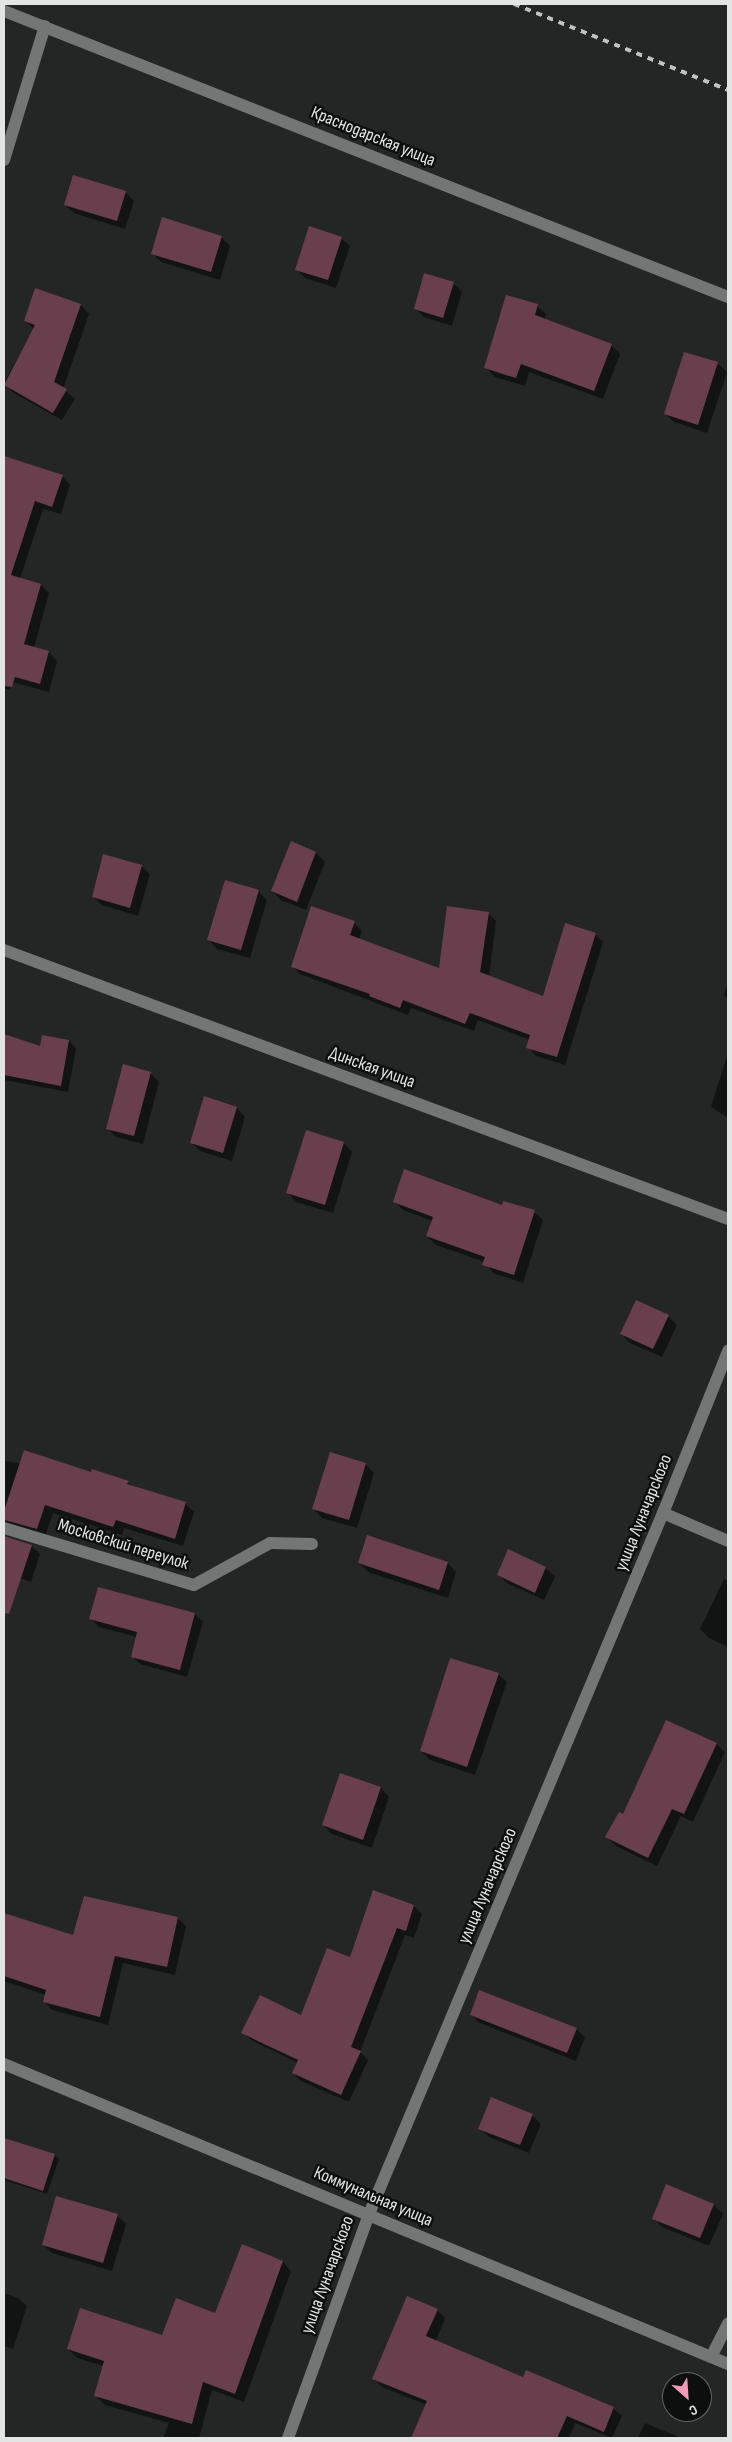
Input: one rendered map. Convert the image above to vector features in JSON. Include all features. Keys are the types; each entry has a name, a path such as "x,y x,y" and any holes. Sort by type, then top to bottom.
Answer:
{"street":[{"name":"Краснодарская улица","path":"4,11 728,297"},
{"path":"4,160 45,26"},
{"name":"Динская улица","path":"4,950 728,1219"},
{"name":"улица Луначарского","path":"288,2438 369,2214 663,1513 728,1351"},
{"path":"663,1513 728,1541"},
{"name":"Московский переулок","path":"4,1528 194,1585 270,1542 312,1544"},
{"name":"Коммунальная улица","path":"4,2064 728,2364"},
{"path":"711,2357 728,2323"}],"building":[{"path":"73,175 126,191 117,221 64,205"},
{"path":"162,217 222,236 211,272 151,254"},
{"path":"309,226 342,237 328,280 295,270"},
{"path":"424,273 454,282 443,318 414,309"},
{"path":"35,288 81,304 54,382 67,389 53,413 4,385 35,325 24,321"},
{"path":"506,295 538,304 535,315 612,344 594,391 521,364 516,378 484,368"},
{"path":"684,352 718,362 698,425 664,414"},
{"path":"4,456 63,475 52,507 35,501 11,575 41,584 24,644 49,651 40,684 15,677 12,687 4,686"},
{"path":"291,841 316,852 297,902 271,891"},
{"path":"103,854 142,865 130,908 92,897"},
{"path":"225,880 259,890 241,950 207,940"},
{"path":"311,906 355,921 350,935 439,968 447,906 489,912 480,972 543,996 565,923 596,933 557,1057 526,1048 530,1035 470,1013 465,1024 403,1000 400,1008 369,996 370,994 291,967"},
{"path":"4,1034 40,1046 42,1035 69,1040 61,1086 4,1075"},
{"path":"123,1064 151,1072 134,1136 106,1129"},
{"path":"204,1096 237,1107 223,1153 190,1143"},
{"path":"306,1130 344,1142 325,1205 286,1193"},
{"path":"404,1169 502,1205 503,1201 535,1210 514,1275 482,1265 485,1257 426,1236 433,1217 393,1202"},
{"path":"636,1300 669,1315 653,1349 620,1334"},
{"path":"24,1450 91,1472 92,1469 129,1481 127,1484 186,1502 175,1539 116,1520 113,1527 45,1505 37,1529 4,1520 4,1511"},
{"path":"330,1452 366,1463 349,1520 312,1509"},
{"path":"367,1535 448,1562 439,1590 358,1563"},
{"path":"4,1536 32,1545 9,1614 4,1613"},
{"path":"508,1549 546,1567 535,1593 497,1575"},
{"path":"98,1587 195,1613 180,1670 131,1657 137,1632 89,1619"},
{"path":"450,1658 499,1673 467,1767 420,1751"},
{"path":"666,1720 717,1743 684,1814 672,1809 648,1858 605,1837 619,1812 623,1814"},
{"path":"340,1773 381,1787 363,1840 322,1825"},
{"path":"373,1890 414,1905 406,1931 397,1928 351,2047 361,2051 341,2095 292,2073 298,2060 241,2033 260,1995 301,2015 327,1948 350,1957"},
{"path":"84,1896 178,1917 167,1967 115,1956 100,2017 43,2002 46,1990 4,1976 4,1913 73,1935"},
{"path":"479,1990 577,2028 567,2053 470,2015"},
{"path":"491,2097 533,2114 520,2145 478,2129"},
{"path":"4,2138 55,2154 43,2191 4,2178"},
{"path":"666,2184 714,2204 700,2238 652,2219"},
{"path":"56,2196 118,2214 103,2263 42,2245"},
{"path":"242,2244 283,2261 235,2394 203,2382 192,2424 94,2396 104,2361 67,2349 80,2308 162,2335 176,2298 215,2313"},
{"path":"407,2296 438,2309 426,2336 523,2377 526,2370 614,2407 604,2432 567,2416 557,2438 411,2438 427,2401 372,2379"}],"railway":[{"path":"514,4 728,90"}]}
